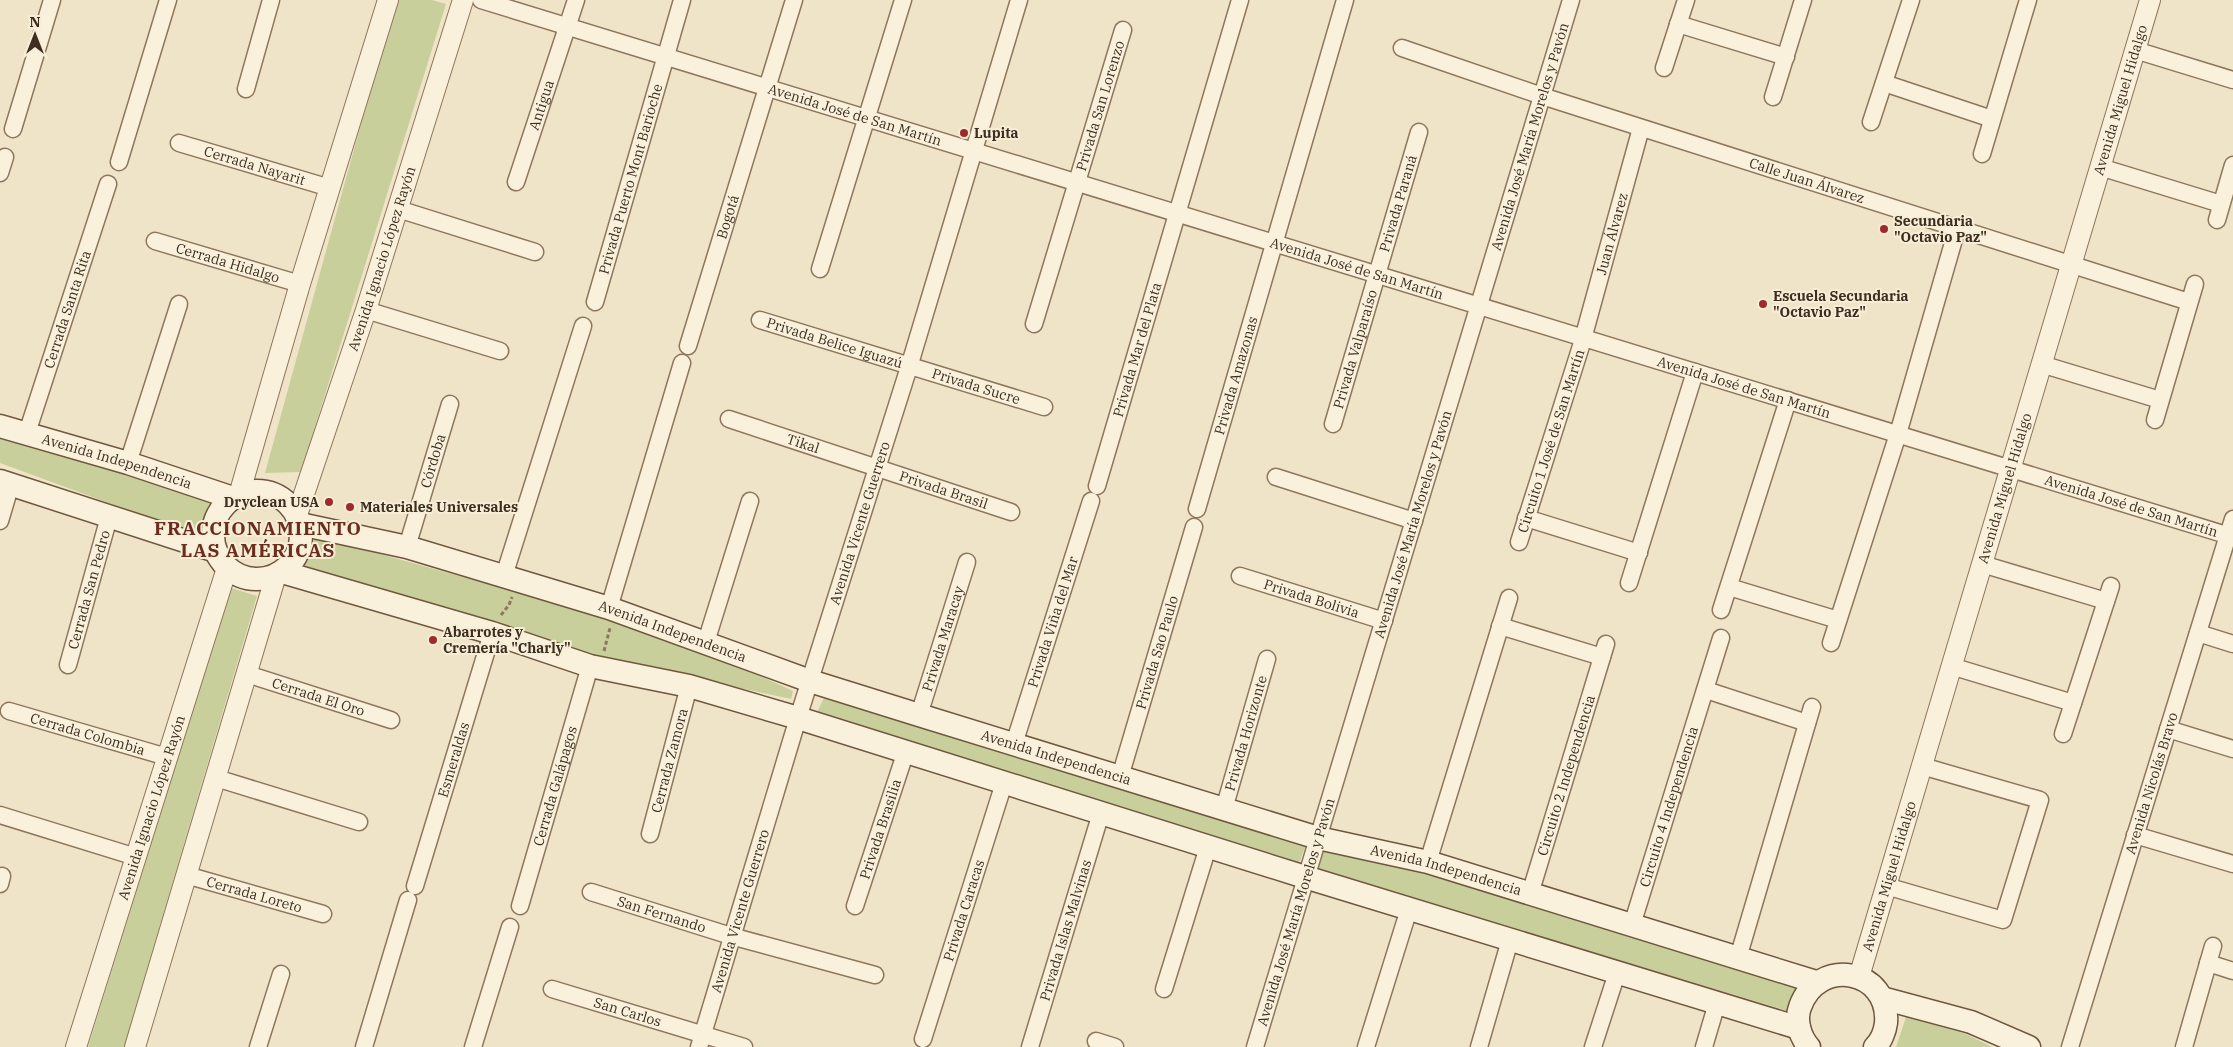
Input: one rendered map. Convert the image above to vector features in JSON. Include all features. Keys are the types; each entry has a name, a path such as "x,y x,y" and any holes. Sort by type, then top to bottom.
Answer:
{"main road":[{"name":"Avenida Independencia","path":"0,426 236,496"},
{"path":"6,483 109,517 221,560 242,577 259,580 279,574 292,563 299,550 302,537 298,519 289,504 272,494 252,492 236,496 222,508 215,522 212,536 221,560"},
{"name":"Avenida Independencia","path":"298,519 406,547 611,609 810,681 1318,838 1428,862 1816,982"},
{"path":"279,574 490,633 596,666 689,686 798,718 1305,878 1717,1003 1804,1038"},
{"path":"1804,1038 1798,1011 1804,995 1816,982 1829,976 1844,974 1859,977 1872,986 1882,998 1886,1013 1885,1029 1875,1047"},
{"path":"1882,998 1971,1022 2029,1047"}],"street":[{"path":"13,129 52,0"},
{"path":"119,162 168,0"},
{"path":"246,89 271,0"},
{"path":"236,496 388,0"},
{"name":"Avenida Ignacio López Rayón","path":"298,519 463,0"},
{"name":"Avenida José de San Martín","path":"481,0 2230,536"},
{"name":"Antigua","path":"516,182 576,0"},
{"name":"Privada Puerto Mont Barioche","path":"594,302 682,0"},
{"name":"Bogotá","path":"688,346 794,0"},
{"path":"820,269 902,0"},
{"name":"Avenida Vicente Guerrero","path":"700,1041 798,718 909,367 1019,0"},
{"name":"Privada Mar del Plata","path":"1094,493 1240,0"},
{"name":"Privada Amazonas","path":"1197,509 1345,0"},
{"name":"Avenida José María Morelos y Pavón","path":"1255,1047 1571,0"},
{"path":"1664,68 1686,0"},
{"path":"1773,97 1803,0"},
{"path":"1871,122 1911,0"},
{"path":"1982,154 2028,0"},
{"name":"Avenida Miguel Hidalgo","path":"1859,977 2150,0"},
{"path":"1678,24 1786,57"},
{"name":"Privada San Lorenzo","path":"1034,324 1123,30"},
{"name":"Calle Juan Álvarez","path":"1402,48 1641,128 2189,302"},
{"path":"2135,50 2233,80"},
{"path":"1884,83 1992,119"},
{"name":"Juan Álvarez","path":"1583,338 1641,128"},
{"name":"Privada Paraná","path":"1377,275 1419,132"},
{"name":"Cerrada Nayarit","path":"179,143 330,188"},
{"path":"0,173 5,157"},
{"path":"2100,167 2219,212 2233,165"},
{"name":"Cerrada Santa Rita","path":"27,433 108,184"},
{"path":"398,209 535,252"},
{"path":"1831,643 1898,434 1957,229"},
{"name":"Cerrada Hidalgo","path":"155,241 300,284"},
{"name":"Privada Valparaíso","path":"1333,424 1377,275"},
{"path":"2155,420 2195,284"},
{"path":"128,463 179,304"},
{"path":"366,310 500,352"},
{"name":"Privada Belice Iguazú","path":"760,320 909,367"},
{"path":"508,578 583,326"},
{"name":"Circuito 1 José de San Martín","path":"1519,542 1583,338"},
{"path":"611,609 682,363"},
{"path":"2041,364 2160,400"},
{"name":"Privada Sucre","path":"909,367 1044,407"},
{"path":"1629,583 1695,372"},
{"path":"1722,610 1788,400"},
{"name":"Córdoba","path":"406,547 450,404"},
{"name":"Tikal","path":"729,419 876,468"},
{"name":"Privada Brasil","path":"876,468 1011,512"},
{"path":"1276,477 1414,521"},
{"path":"0,521 6,483"},
{"name":"Privada Viña del Mar","path":"1014,744 1094,493"},
{"path":"706,642 750,501"},
{"name":"Cerrada San Pedro","path":"68,665 109,517"},
{"path":"1526,518 1639,553"},
{"name":"Avenida Nicolás Bravo","path":"2070,1047 2198,633 2230,536 2233,519"},
{"name":"Privada Sao Paulo","path":"1120,776 1194,527"},
{"name":"Avenida Ignacio López Rayón","path":"76,1047 167,758 221,560"},
{"name":"Privada Maracay","path":"919,715 967,562"},
{"path":"1982,564 2108,594 2063,734"},
{"path":"134,1047 279,574"},
{"name":"Privada Bolivia","path":"1240,576 1384,621"},
{"path":"1729,587 1838,620"},
{"path":"1428,862 1509,598"},
{"name":"Circuito 2 Independencia","path":"1500,626 1604,650 1530,894"},
{"name":"Esmeraldas","path":"364,1047 490,633"},
{"path":"2198,633 2233,644"},
{"name":"Circuito 4 Independencia","path":"1632,925 1721,638"},
{"name":"Privada Horizonte","path":"1224,809 1267,659"},
{"name":"Cerrada Galápagos","path":"520,906 596,666"},
{"path":"1951,666 2073,703"},
{"name":"Cerrada El Oro","path":"247,674 391,720"},
{"name":"Cerrada Zamora","path":"650,834 689,686"},
{"path":"1706,690 1807,723"},
{"path":"1738,958 1812,707"},
{"name":"Cerrada Colombia","path":"9,711 167,758"},
{"path":"2168,729 2233,749"},
{"name":"Privada Brasilia","path":"855,906 906,751"},
{"path":"1886,886 2003,920 2040,800 1922,766"},
{"path":"216,778 359,822"},
{"name":"Privada Caracas","path":"923,1038 1004,783"},
{"name":"Privada Islas Malvinas","path":"1030,1047 1101,813"},
{"path":"0,814 136,857"},
{"path":"2135,835 2233,864"},
{"path":"1164,989 1208,846"},
{"name":"Cerrada Loreto","path":"186,875 323,914"},
{"name":"San Fernando","path":"591,892 731,936 875,976"},
{"path":"1366,1047 1409,909"},
{"path":"473,1047 510,928"},
{"path":"1479,1047 1510,940"},
{"path":"2184,1047 2213,946"},
{"path":"2208,963 2233,971"},
{"path":"1593,1047 1617,973"},
{"path":"258,1047 281,974"},
{"name":"San Carlos","path":"552,989 700,1041 744,1047"},
{"path":"1704,1047 1717,1003"},
{"path":"1096,1041 1115,1047"}],"path":[{"path":"490,633 509,605 512,595 508,578"},
{"path":"596,666 611,609"}],"green space":[{"path":"395,0 432,0 446,4 301,472 265,473"},
{"path":"0,438 213,500 201,537 0,463"},
{"path":"316,536 602,616 704,650 793,691 791,699 613,661 302,566"},
{"path":"231,588 257,596 124,1047 88,1047"},
{"path":"824,698 1307,842 1299,863 816,714"},
{"path":"1324,848 1424,871 1797,986 1788,1011 1317,869"},
{"path":"1906,1017 1966,1034 1992,1047 1896,1047"}],"place":[{"name":"Lupita","path":"964,133"},
{"name":"Secundaria \"Octavio Paz\"","path":"1884,229"},
{"name":"Escuela Secundaria \"Octavio Paz\"","path":"1763,304"},
{"name":"Dryclean USA","path":"329,502"},
{"name":"Materiales Universales","path":"350,507"},
{"name":"Abarrotes y Cremería \"Charly\"","path":"433,640"}],"district":[{"name":"FRACCIONAMIENTO LAS AMÉRICAS","path":"258,539"}]}
